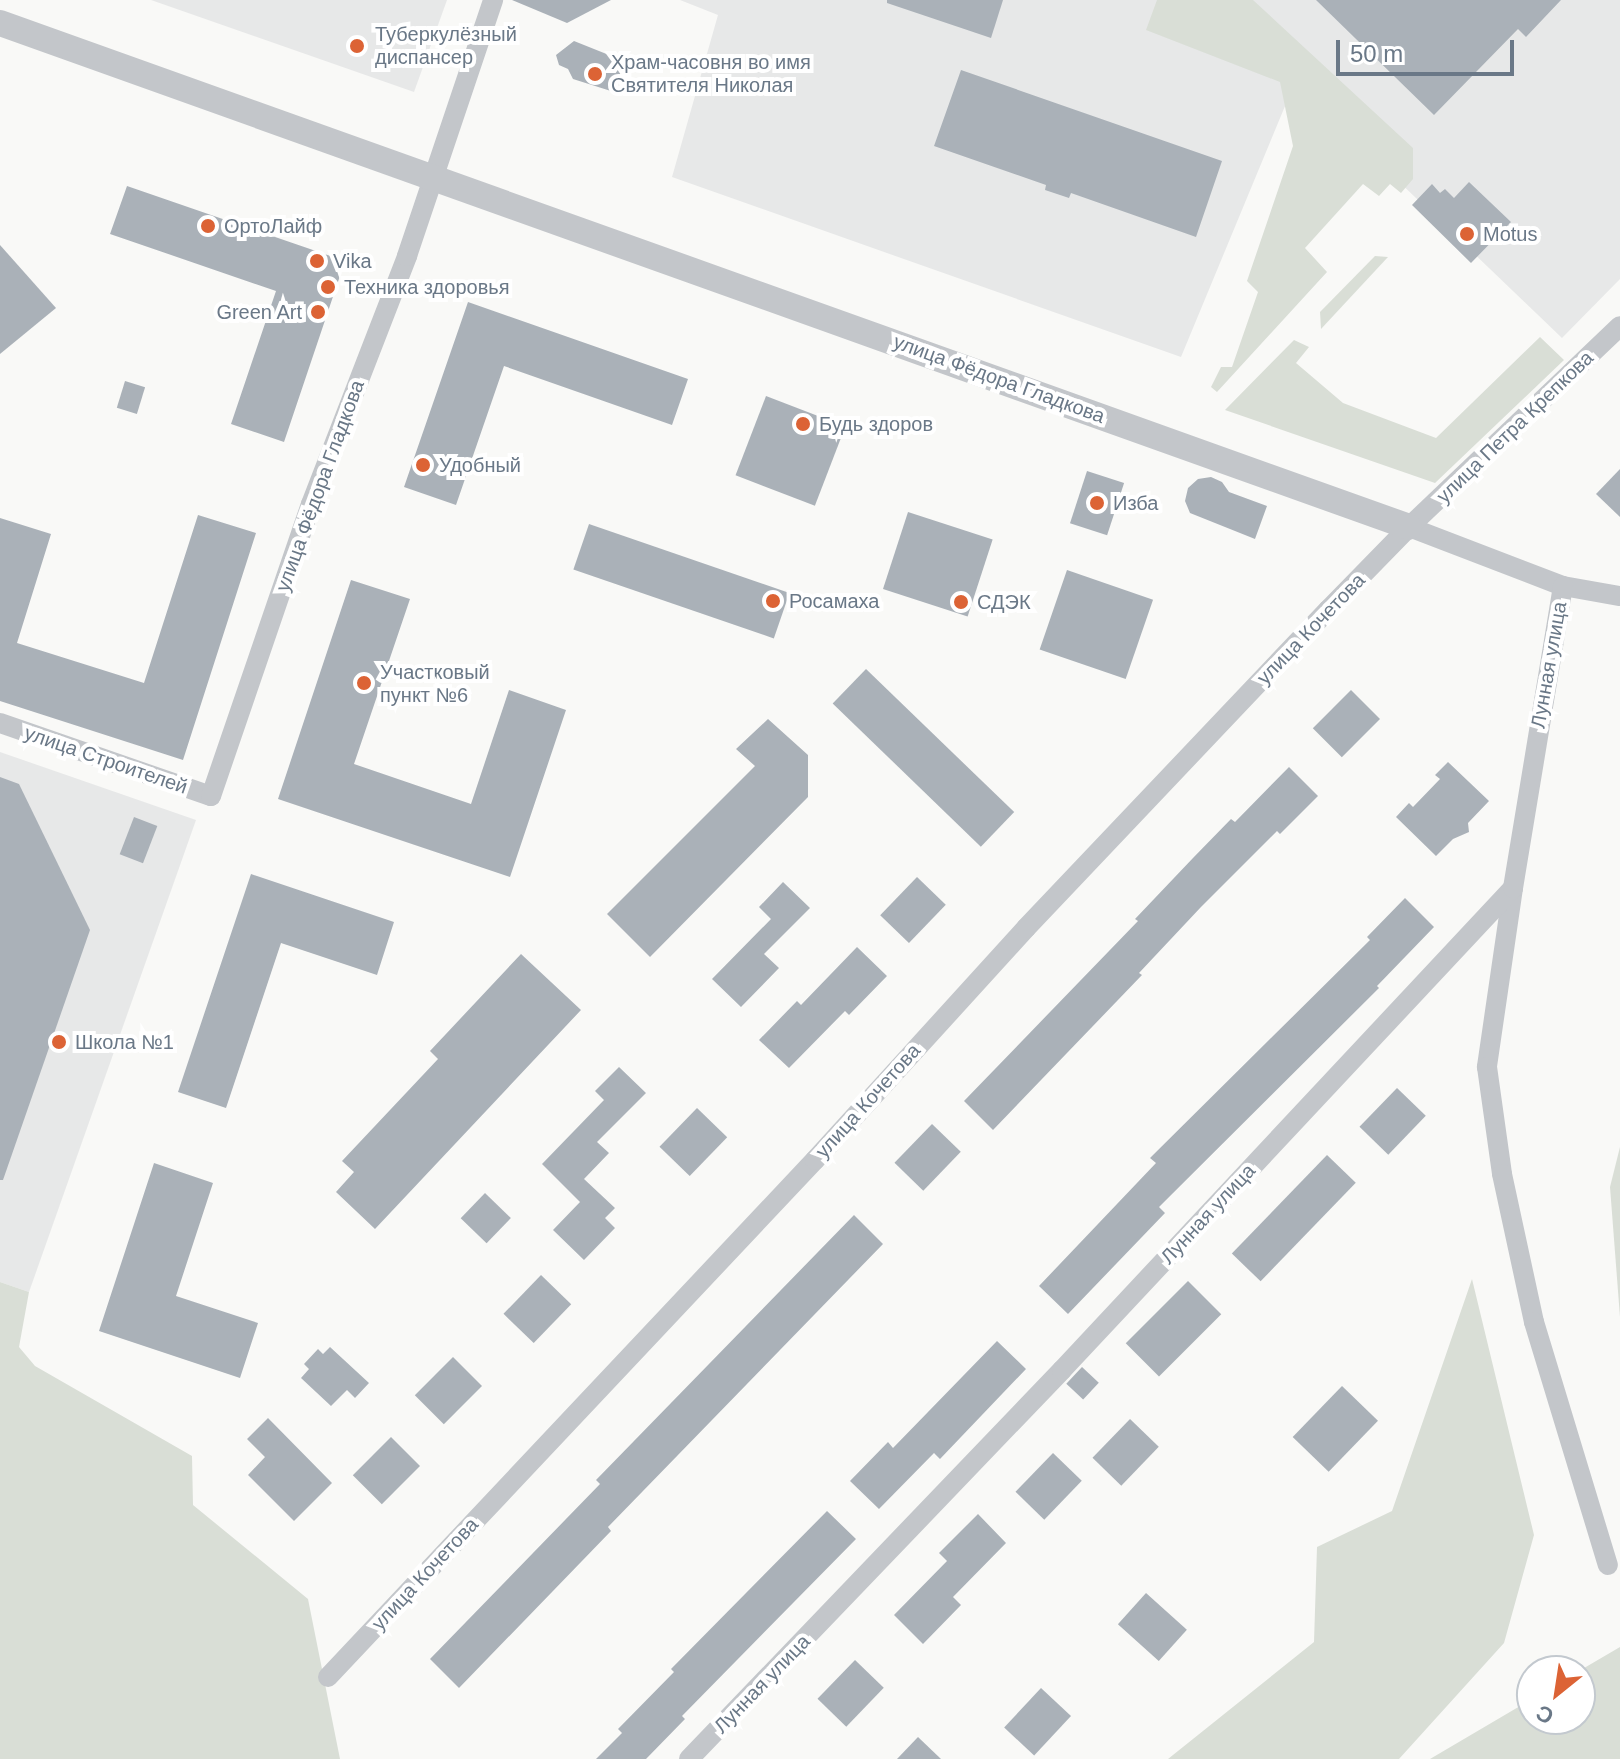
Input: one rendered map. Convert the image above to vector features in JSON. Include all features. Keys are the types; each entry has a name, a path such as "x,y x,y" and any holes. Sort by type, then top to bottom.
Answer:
{"street":[{"name":"улица Фёдора Гладкова","path":"211,796 311,504 407,256 493,0"},
{"name":"улица Фёдора Гладкова","path":"0,23 1409,527 1563,586 1620,596"},
{"name":"улица Петра Крепкова","path":"1409,527 1620,326"},
{"name":"улица Кочетова","path":"328,1677 804,1171 1026,928 1409,527"},
{"name":"Лунная улица","path":"689,1759 1041,1393 1513,888 1563,586"},
{"name":"улица Строителей","path":"0,723 211,796"},
{"path":"1513,888 1487,1067 1502,1174 1534,1322 1608,1565"}],"shaded area":[{"name":"Туберкулёзный диспансер","path":"151,0 447,0 414,92"},
{"path":"680,0 1620,0 1620,279 1562,338 1295,82 1181,357 672,177 718,15"},
{"path":"1157,0 1253,0 1413,148 1413,179 1401,193 1390,184 1379,196 1363,184 1305,248 1327,272 1217,392 1211,387 1221,367 1232,367 1258,292 1247,281 1293,146 1280,82 1146,30"},
{"path":"1375,256 1388,257 1321,329 1320,312"},
{"path":"1540,337 1564,360 1435,483 1225,410 1294,340 1309,347 1296,363 1343,403 1436,438"},
{"name":"Школа №1","path":"0,752 196,820 29,1292 0,1282"},
{"path":"1620,1147 1620,1317 1610,1187"},
{"path":"1472,1279 1534,1535 1504,1643 1399,1759 1168,1759 1314,1642 1317,1547 1392,1511"},
{"path":"0,1282 29,1292 19,1347 35,1366 192,1456 193,1505 308,1599 340,1759 0,1759"},
{"path":"1620,1647 1620,1759 1430,1759 1516,1708 1516,1735 1596,1735 1596,1661"}],"building":[{"path":"512,0 611,0 567,23"},
{"path":"887,0 1003,0 991,38 887,3"},
{"path":"1316,0 1561,0 1526,37 1518,29 1434,115"},
{"name":"Храм-часовня во имя Святителя Николая","path":"574,41 624,61 614,92 573,79 568,69 559,65 556,55"},
{"path":"961,70 1222,161 1196,237 1071,193 1069,198 1045,190 1046,185 934,146"},
{"path":"1469,182 1511,222 1471,263 1412,205 1432,184 1440,193 1445,189 1454,198"},
{"path":"127,186 345,261 284,442 231,424 276,291 110,234"},
{"path":"0,245 56,308 0,354"},
{"path":"468,302 688,379 672,425 504,366 456,505 404,487"},
{"path":"125,381 145,387 137,414 117,408"},
{"path":"766,396 845,426 815,506 736,475"},
{"path":"1620,469 1620,517 1596,494"},
{"name":"Изба","path":"1087,471 1124,483 1107,535 1070,523"},
{"path":"1211,477 1222,482 1229,492 1267,506 1255,539 1190,513 1185,501 1188,488 1198,479"},
{"path":"908,512 993,540 968,617 883,589"},
{"path":"198,515 256,533 183,760 0,701 0,518 51,534 17,643 144,683"},
{"path":"589,524 789,593 774,638 573,569"},
{"path":"1067,570 1153,600 1126,679 1040,649"},
{"path":"351,580 410,599 354,764 471,804 509,690 566,710 510,877 278,799"},
{"path":"866,669 1014,812 981,847 833,704"},
{"path":"1351,690 1380,719 1342,757 1313,728"},
{"path":"768,719 808,755 808,797 650,957 607,914 755,766 736,749"},
{"path":"1448,762 1489,801 1468,823 1469,832 1453,839 1436,856 1396,817 1409,803 1413,807 1440,779 1435,775"},
{"path":"1289,767 1318,796 1280,834 1277,831 1201,907 1139,973 1142,975 993,1130 964,1101 1138,921 1135,919 1193,858 1231,819 1235,822"},
{"path":"0,777 19,784 90,930 3,1180 0,1180"},
{"path":"134,817 157,826 143,863 120,854"},
{"path":"251,874 394,922 377,975 281,943 226,1108 178,1092"},
{"path":"917,877 946,905 909,943 880,915"},
{"path":"783,882 810,908 764,954 779,968 741,1007 712,979 771,919 759,907"},
{"path":"1405,898 1434,927 1377,986 1379,988 1159,1207 1165,1213 1068,1314 1039,1286 1156,1163 1150,1158 1370,940 1367,937"},
{"path":"857,947 887,976 849,1015 845,1011 789,1068 759,1040 797,1001 801,1005"},
{"path":"521,954 581,1010 375,1229 336,1192 354,1172 342,1161 438,1059 430,1051"},
{"path":"619,1067 646,1093 597,1142 609,1153 584,1179 615,1208 605,1218 615,1228 584,1260 553,1230 580,1202 542,1164 604,1100 595,1091"},
{"path":"1397,1088 1426,1116 1388,1155 1359,1127"},
{"path":"697,1108 727,1137 690,1176 659,1147"},
{"path":"932,1124 961,1152 923,1191 894,1163"},
{"path":"1327,1155 1356,1183 1261,1281 1232,1254"},
{"path":"154,1163 213,1183 176,1296 258,1323 240,1378 99,1331"},
{"path":"485,1193 511,1218 487,1243 461,1218"},
{"path":"854,1215 883,1244 608,1527 611,1531 459,1688 430,1659 600,1484 596,1480"},
{"path":"541,1275 571,1304 534,1343 503,1314"},
{"path":"1188,1281 1221,1314 1159,1376 1126,1343"},
{"path":"997,1341 1026,1369 940,1459 934,1453 879,1509 850,1481 888,1442 893,1448"},
{"path":"330,1347 369,1383 355,1398 347,1390 331,1406 301,1378 309,1369 304,1364 318,1349 323,1354"},
{"path":"453,1357 482,1386 444,1424 415,1395"},
{"path":"1082,1367 1099,1383 1083,1400 1066,1384"},
{"path":"1342,1386 1378,1421 1329,1472 1293,1437"},
{"path":"268,1418 332,1483 294,1521 248,1475 265,1457 247,1439"},
{"path":"1130,1419 1159,1447 1121,1486 1092,1458"},
{"path":"391,1437 420,1466 382,1504 353,1475"},
{"path":"1053,1453 1082,1481 1044,1520 1015,1492"},
{"path":"827,1511 856,1539 682,1716 685,1719 646,1759 596,1759 622,1733 618,1729 674,1672 671,1669"},
{"path":"978,1514 1006,1543 953,1597 961,1605 923,1644 894,1615 947,1561 939,1553"},
{"path":"1146,1593 1187,1630 1159,1661 1118,1624"},
{"path":"855,1660 884,1688 846,1727 817,1699"},
{"path":"1041,1688 1071,1716 1034,1755 1004,1727"},
{"path":"918,1737 941,1759 897,1759"}],"place":[{"name":"Туберкулёзный диспансер","path":"357,46"},
{"name":"Храм-часовня во имя Святителя Николая","path":"595,74"},
{"name":"ОртоЛайф","path":"208,226"},
{"name":"Motus","path":"1467,234"},
{"name":"Vika","path":"317,261"},
{"name":"Техника здоровья","path":"328,287"},
{"name":"Green Art","path":"318,312"},
{"name":"Будь здоров","path":"803,424"},
{"name":"Удобный","path":"423,465"},
{"name":"Изба","path":"1097,503"},
{"name":"Росамаха","path":"773,601"},
{"name":"СДЭК","path":"961,602"},
{"name":"Участковый пункт №6","path":"364,683"},
{"name":"Школа №1","path":"59,1042"}]}
